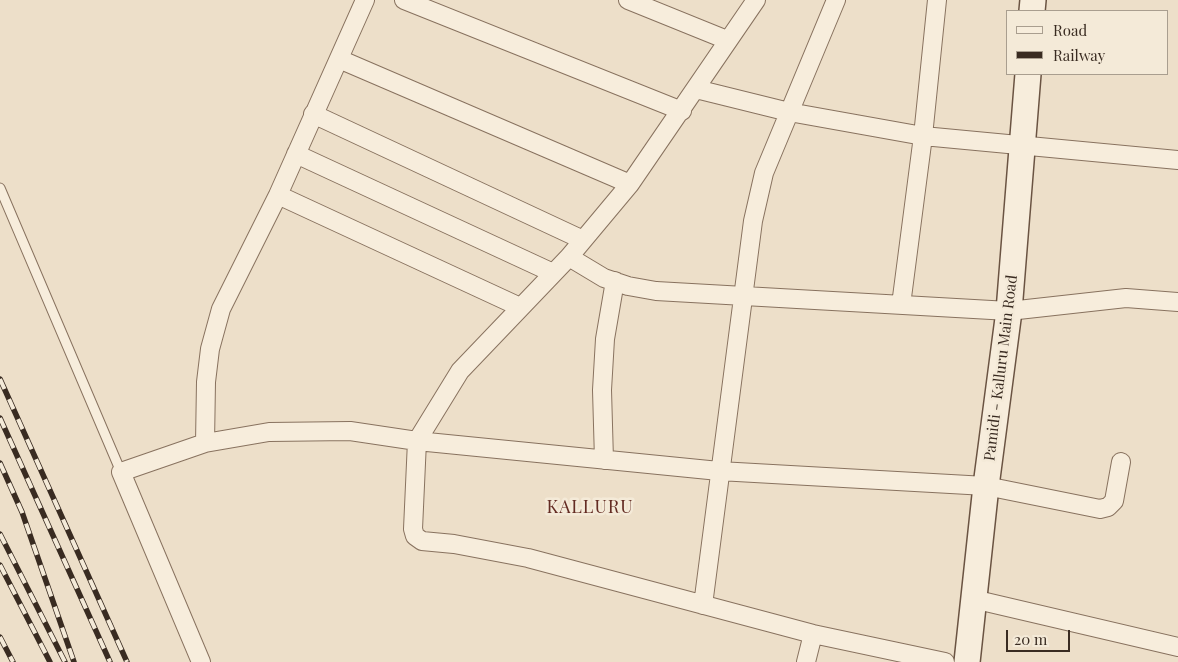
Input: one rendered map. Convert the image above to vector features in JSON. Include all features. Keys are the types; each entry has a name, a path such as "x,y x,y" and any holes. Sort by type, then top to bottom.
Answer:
{"main road":[{"name":"Pamidi - Kalluru Main Road","path":"966,662 986,486 1009,311 1028,75"}],"street":[{"path":"205,443 206,382 210,349 221,310 278,195 312,114 365,0"},
{"path":"404,0 682,111"},
{"path":"628,0 727,40"},
{"path":"756,0 727,40 682,111 630,184 569,257 460,371 417,442 413,529 415,536 422,540 528,558 813,634 945,662"},
{"path":"704,605 719,471 753,221 764,173 836,0"},
{"path":"901,305 923,136 937,0"},
{"path":"338,60 630,184"},
{"path":"696,89 789,112 923,136 1178,160"},
{"path":"312,114 583,240"},
{"path":"296,154 553,273"},
{"path":"278,195 520,307"},
{"path":"569,257 604,278 656,291 1009,311 1126,298 1178,302"},
{"path":"604,460 602,390 606,339 615,281"},
{"path":"202,662 121,472 205,443 268,432 341,431 417,442 719,471 986,486 1100,509 1108,507 1114,501 1121,462"},
{"path":"973,599 1178,647"},
{"path":"806,662 813,634"}],"lane":[{"path":"0,188 121,472"}],"railway":[{"path":"0,379 127,662"},
{"path":"0,418 110,662"},
{"path":"0,463 22,512 74,662"},
{"path":"0,534 65,662"},
{"path":"0,565 50,662"},
{"path":"0,637 13,662"}],"district":[{"name":"KALLURU","path":"590,507"}]}
